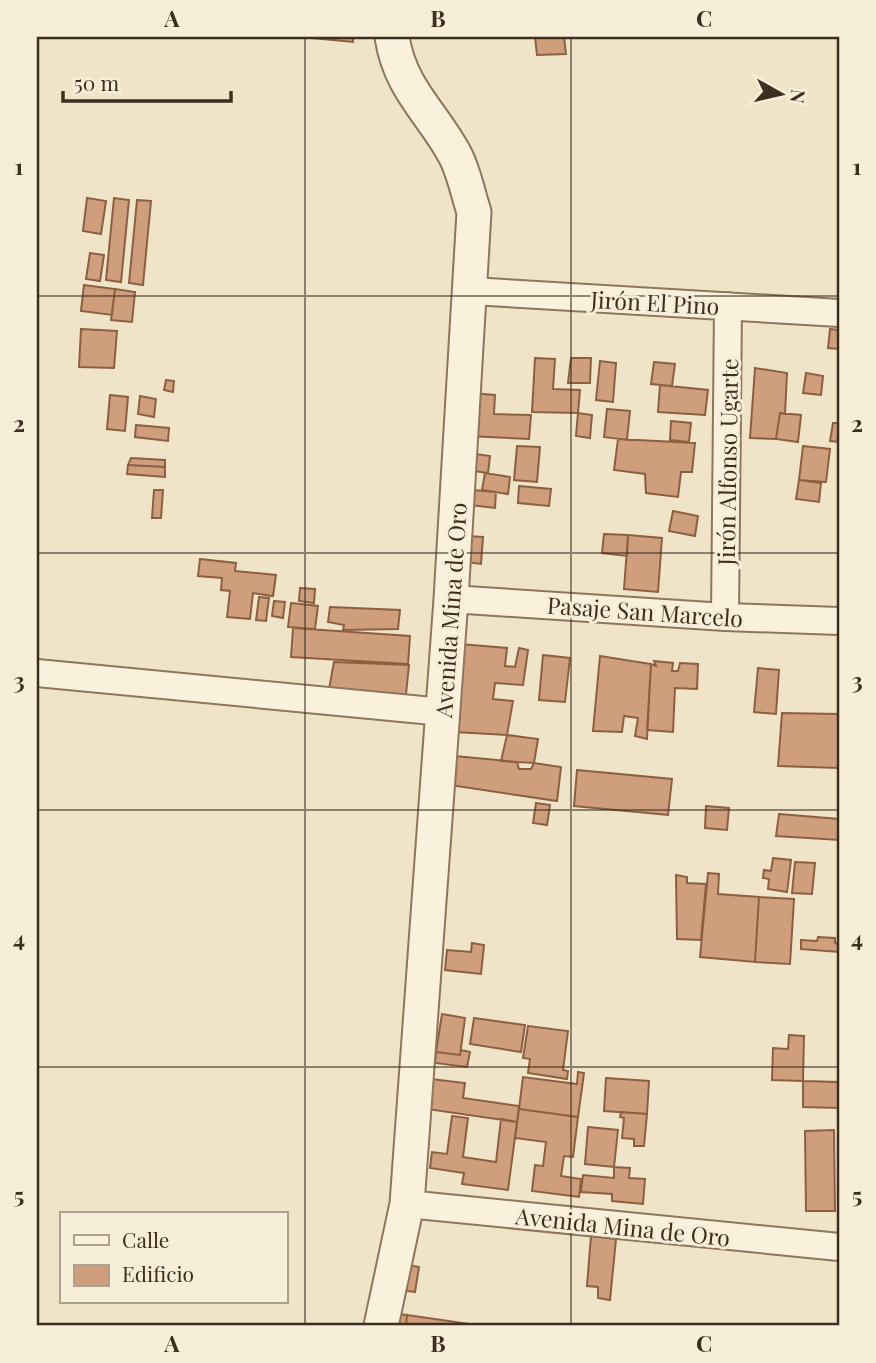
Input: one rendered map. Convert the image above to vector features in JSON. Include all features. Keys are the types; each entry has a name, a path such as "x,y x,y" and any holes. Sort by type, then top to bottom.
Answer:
{"street":[{"name":"Avenida Mina de Oro","path":"382,1326 407,1204 451,598 474,212 456,156 408,88 395,59 392,37"},
{"name":"Jirón El Pino","path":"471,291 839,313"},
{"name":"Jirón Alfonso Ugarte","path":"725,617 728,306"},
{"name":"Pasaje San Marcelo","path":"451,598 725,617 839,621"},
{"path":"37,673 443,712"},
{"name":"Avenida Mina de Oro","path":"407,1204 839,1247"}],"building":[{"path":"301,37 353,37 353,42"},
{"path":"535,37 564,37 566,54 537,55"},
{"path":"87,198 106,201 101,234 83,231"},
{"path":"114,198 129,200 121,282 106,280"},
{"path":"137,200 151,201 143,285 129,283"},
{"path":"90,253 104,255 100,281 86,279"},
{"path":"84,285 115,289 112,315 81,311"},
{"path":"115,289 135,292 132,322 111,320"},
{"path":"81,329 117,331 114,368 79,367"},
{"path":"830,329 839,330 839,349 828,348"},
{"path":"535,358 555,359 553,389 580,390 578,413 532,412"},
{"path":"571,358 591,358 590,383 568,383"},
{"path":"600,361 616,363 613,402 596,400"},
{"path":"654,362 675,364 672,386 651,384"},
{"path":"755,368 787,373 785,414 780,413 776,439 750,438"},
{"path":"806,373 823,376 821,395 803,393"},
{"path":"166,380 174,381 173,392 164,390"},
{"path":"660,385 708,390 705,415 658,412"},
{"path":"470,393 495,395 494,414 531,415 529,439 468,436"},
{"path":"110,395 128,397 125,431 107,429"},
{"path":"140,396 156,399 154,417 138,414"},
{"path":"607,409 630,411 627,440 604,437"},
{"path":"578,413 592,415 590,438 576,436"},
{"path":"780,413 801,415 798,442 776,439"},
{"path":"671,421 691,423 689,442 670,440"},
{"path":"833,423 839,423 839,442 830,441"},
{"path":"136,425 169,428 168,441 135,437"},
{"path":"618,439 695,443 692,472 681,472 678,497 646,493 645,474 614,470"},
{"path":"517,446 540,447 537,482 514,480"},
{"path":"803,446 830,449 826,482 799,480"},
{"path":"469,453 490,456 488,473 467,470"},
{"path":"131,458 165,460 165,467 128,465"},
{"path":"128,465 165,467 165,477 127,474"},
{"path":"485,473 510,477 508,494 482,490"},
{"path":"799,480 821,483 819,502 796,499"},
{"path":"519,486 551,489 549,506 518,503"},
{"path":"461,489 496,492 495,508 461,504"},
{"path":"154,490 163,490 161,518 152,518"},
{"path":"673,511 698,516 695,536 669,531"},
{"path":"604,534 628,535 627,556 602,553"},
{"path":"628,535 662,538 658,592 624,589"},
{"path":"467,536 483,537 481,564 465,562"},
{"path":"200,559 236,563 235,571 276,575 273,596 253,593 250,619 227,617 230,591 221,590 222,578 198,576"},
{"path":"300,588 315,589 314,603 299,601"},
{"path":"259,597 269,598 266,621 256,620"},
{"path":"274,601 285,602 283,618 272,616"},
{"path":"291,603 318,606 315,629 288,627"},
{"path":"330,607 400,610 398,629 343,630 344,625 328,622"},
{"path":"293,628 410,636 408,664 291,657"},
{"path":"460,644 507,648 505,666 515,667 519,648 528,650 523,685 495,683 493,699 513,701 507,735 455,732"},
{"path":"543,655 570,658 565,702 539,700"},
{"path":"600,656 651,664 647,739 635,736 638,718 624,716 622,732 593,731"},
{"path":"654,661 673,663 672,671 678,671 680,663 698,664 697,689 675,688 673,732 647,730 651,664 656,666"},
{"path":"334,662 409,665 405,704 327,700"},
{"path":"758,668 779,670 776,714 754,712"},
{"path":"782,713 839,714 839,768 778,766"},
{"path":"507,735 538,739 534,763 501,761"},
{"path":"444,755 517,762 519,769 531,769 534,763 561,767 557,801 443,784"},
{"path":"577,770 672,779 668,815 574,806"},
{"path":"536,803 550,805 547,825 533,823"},
{"path":"706,806 729,808 727,830 705,828"},
{"path":"779,814 839,819 839,840 776,836"},
{"path":"773,858 791,860 787,892 768,889 769,879 763,878 764,870 771,871"},
{"path":"795,862 815,863 812,894 792,893"},
{"path":"708,873 719,874 718,894 759,897 755,962 700,957"},
{"path":"676,875 687,877 687,883 706,884 701,940 677,939"},
{"path":"759,897 794,899 790,964 755,962"},
{"path":"818,937 835,938 835,943 839,944 839,952 801,949 801,940 817,941"},
{"path":"472,943 484,945 481,974 445,970 447,950 471,952"},
{"path":"442,1014 465,1018 460,1055 436,1052"},
{"path":"474,1018 525,1025 521,1052 470,1044"},
{"path":"528,1026 568,1031 563,1070 568,1071 567,1079 528,1073 530,1059 523,1058"},
{"path":"789,1035 804,1036 803,1081 772,1080 773,1048 788,1049"},
{"path":"461,1050 470,1052 467,1067 435,1063 436,1052 460,1055"},
{"path":"578,1072 584,1073 578,1117 519,1109 523,1077 577,1084"},
{"path":"606,1078 649,1081 647,1114 604,1111"},
{"path":"431,1079 465,1083 463,1098 519,1106 517,1122 427,1109"},
{"path":"803,1081 839,1082 839,1108 803,1107"},
{"path":"519,1109 578,1117 573,1157 564,1156 561,1176 581,1179 579,1197 532,1191 535,1165 543,1166 546,1142 515,1138"},
{"path":"621,1112 647,1114 644,1146 634,1146 634,1139 622,1138 624,1118 620,1117"},
{"path":"452,1116 468,1118 463,1157 496,1162 501,1119 517,1122 508,1190 462,1184 464,1173 430,1168 432,1152 447,1154"},
{"path":"588,1127 618,1130 614,1167 585,1164"},
{"path":"834,1130 835,1211 806,1211 805,1131"},
{"path":"614,1167 630,1168 629,1178 645,1179 643,1204 612,1201 612,1194 581,1192 583,1175 614,1178"},
{"path":"591,1236 616,1239 610,1300 598,1298 598,1287 587,1286"},
{"path":"397,1263 419,1267 415,1292 394,1289"},
{"path":"389,1313 407,1315 406,1326 388,1326"},
{"path":"407,1315 483,1326 406,1326"}]}
